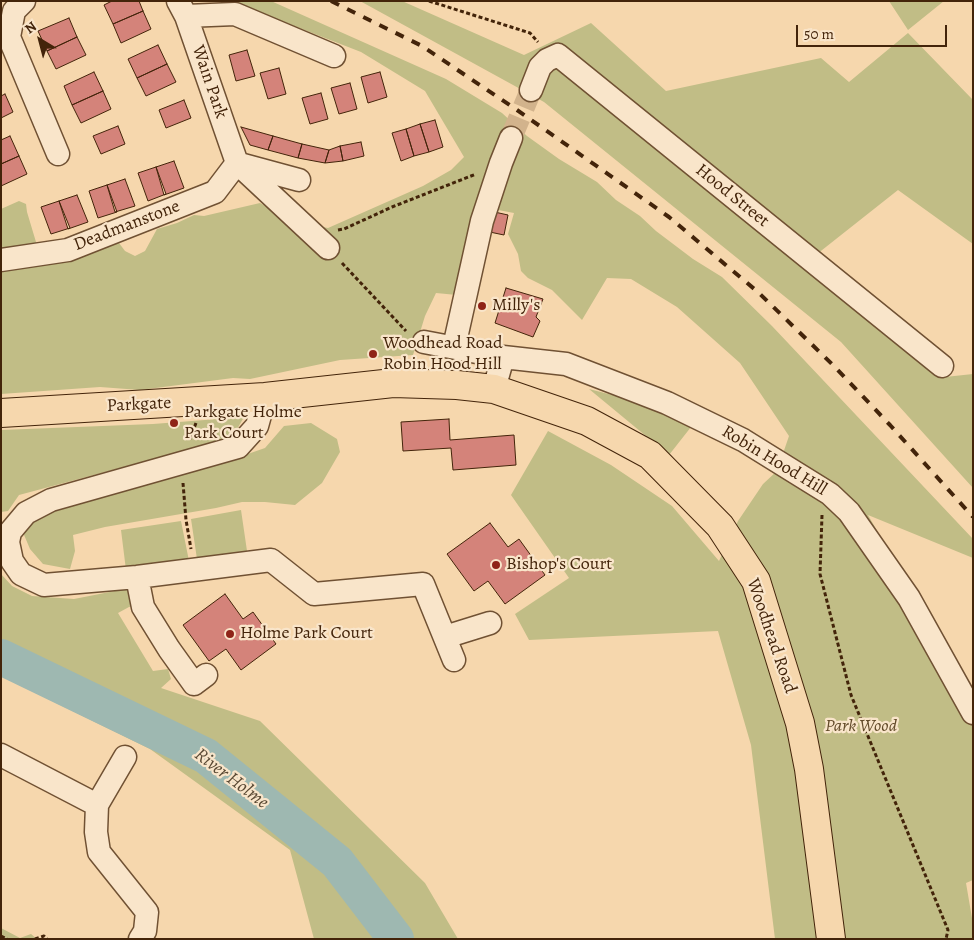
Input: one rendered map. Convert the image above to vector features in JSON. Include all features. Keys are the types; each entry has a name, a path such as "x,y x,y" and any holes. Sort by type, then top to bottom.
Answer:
{"main road":[{"name":"Parkgate","path":"1,413 204,402 392,382 457,385"},
{"name":"Woodhead Road","path":"457,385 494,389 587,421 650,455 720,526 756,581 800,723 809,769 831,939"}],"street":[{"path":"24,1 14,11 8,38 58,154"},
{"path":"182,9 235,14 334,56"},
{"name":"Wain Park","path":"182,9 237,163"},
{"name":"Hood Street","path":"531,90 540,67 547,60 558,55 942,366"},
{"path":"454,347 482,221 511,138"},
{"path":"237,163 299,180"},
{"path":"237,163 320,241"},
{"name":"Deadmanstone","path":"1,260 68,250 215,192 237,163"},
{"name":"Robin Hood Hill","path":"424,342 503,357 566,364 667,403 743,440 830,494 849,512 908,598 973,713"},
{"path":"494,389 503,357"},
{"path":"265,397 257,426 238,447 51,500 26,512 10,532 8,542 12,561 21,574 44,585 137,577 271,560 314,594 423,584 454,660"},
{"path":"137,577 143,607 194,684"},
{"path":"445,637 490,623"},
{"path":"1,755 97,805"},
{"path":"125,757 97,805 96,832 99,852 147,912 146,931 140,939"}],"path":[{"path":"429,1 530,33"},
{"path":"424,342 409,334 320,241 392,207 446,186"},
{"path":"194,570 186,520 181,463 204,402"},
{"path":"830,494 822,514 820,574 851,695 948,930 946,939"},
{"path":"1,936 7,939"},
{"path":"35,939 44,936 47,939"}],"green space":[{"name":"Park Wood","path":"230,1 271,1 446,79 502,113 527,136 559,159 597,182 616,200 640,216 656,231 693,259 722,277 772,326 973,539 973,558 868,515 973,697 973,880 966,883 973,924 973,939 775,939 751,745 718,631 529,640 515,614 569,578 511,495 548,431 611,465 672,506 719,561 738,521 763,484 777,471 789,436 740,363 677,307 631,279 607,278 582,320 552,290 528,278 521,271 518,254 508,234 514,213 477,206 457,295 436,293 425,316 413,355 340,360 250,379 233,378 140,390 100,387 1,394 1,209 19,201 26,204 39,252 62,263 119,243 125,251 135,256 145,251 157,229 194,215 204,216 260,203 292,221 328,228 423,186 451,170 464,157 425,91 361,52"},
{"path":"360,1 402,1 524,55 591,23 666,91 821,58 849,82 908,33 973,100 973,244 898,190 812,258 945,377 973,374 973,488 841,342 544,102"},
{"path":"889,1 944,1 908,30"},
{"path":"589,389 667,409 691,427 669,455"},
{"path":"244,417 232,438 19,495 8,511 1,512 1,430 153,424"},
{"path":"311,423 337,439 340,452 322,483 295,505 242,502 105,527 73,535 75,551 70,569 43,564 30,549 22,530 34,516 67,508 88,496 242,456 265,448 284,426"},
{"path":"241,510 247,551 197,559 191,519"},
{"path":"181,521 189,561 126,570 121,530"},
{"path":"1,574 12,586 32,596 74,599 130,588 136,606 129,607 118,613 153,671 168,669 171,679 161,688 260,721 425,883 458,939 314,939 290,850 150,749 1,676"},
{"path":"1,928 20,938 31,934 37,939 1,939"}],"building":[{"path":"112,1 139,1 143,11 113,24 104,5"},
{"path":"143,11 151,29 121,43 113,24"},
{"path":"69,18 77,37 47,51 38,31"},
{"path":"77,37 86,55 56,69 47,51"},
{"path":"158,45 167,64 137,78 128,59"},
{"path":"247,50 255,76 236,81 229,55"},
{"path":"167,64 176,82 146,96 137,78"},
{"path":"279,68 286,94 268,99 260,73"},
{"path":"94,72 103,91 72,105 64,86"},
{"path":"380,72 387,97 368,103 361,77"},
{"path":"350,83 357,109 339,114 331,88"},
{"path":"103,91 111,109 81,123 72,105"},
{"path":"321,93 328,119 310,124 302,98"},
{"path":"5,94 13,112 1,118 1,96"},
{"path":"184,100 191,118 166,128 159,110"},
{"path":"435,120 443,147 429,152 420,124"},
{"path":"420,124 429,152 414,156 406,129"},
{"path":"118,126 125,144 101,154 93,136"},
{"path":"241,127 273,136 268,150 250,145"},
{"path":"406,129 414,156 401,161 392,133"},
{"path":"10,136 19,156 1,164 1,140"},
{"path":"273,136 302,144 298,158 268,150"},
{"path":"361,142 364,156 343,161 340,146"},
{"path":"302,144 329,150 325,163 298,158"},
{"path":"340,146 343,161 325,163 329,150"},
{"path":"19,156 27,174 1,186 1,164"},
{"path":"174,161 184,188 164,195 156,167"},
{"path":"156,167 166,194 148,201 138,173"},
{"path":"125,179 135,206 115,212 107,185"},
{"path":"107,185 117,212 98,218 89,191"},
{"path":"77,195 88,222 68,229 59,201"},
{"path":"59,201 70,228 51,234 41,207"},
{"path":"490,211 508,215 504,235 485,231"},
{"path":"506,288 543,299 536,317 540,321 533,337 495,323"},
{"path":"449,419 450,440 514,435 516,465 453,470 451,448 403,451 401,422"},
{"name":"Bishop's Court","path":"490,523 508,547 519,539 545,575 505,604 488,581 474,591 447,554"},
{"name":"Holme Park Court","path":"225,594 243,619 253,612 276,644 241,670 226,649 209,661 183,625"}],"waterway":[{"name":"River Holme","path":"1,657 206,756 337,862 396,939"}],"tunnel":[{"path":"511,138 531,90"}],"railway":[{"path":"331,1 422,46 669,217 759,293 834,366 973,517"}],"place":[{"name":"Milly's","path":"482,306"},
{"name":"Woodhead Road Robin Hood Hill","path":"373,354"},
{"name":"Parkgate Holme Park Court","path":"174,423"},
{"name":"Bishop's Court","path":"496,565"},
{"name":"Holme Park Court","path":"230,634"}]}
